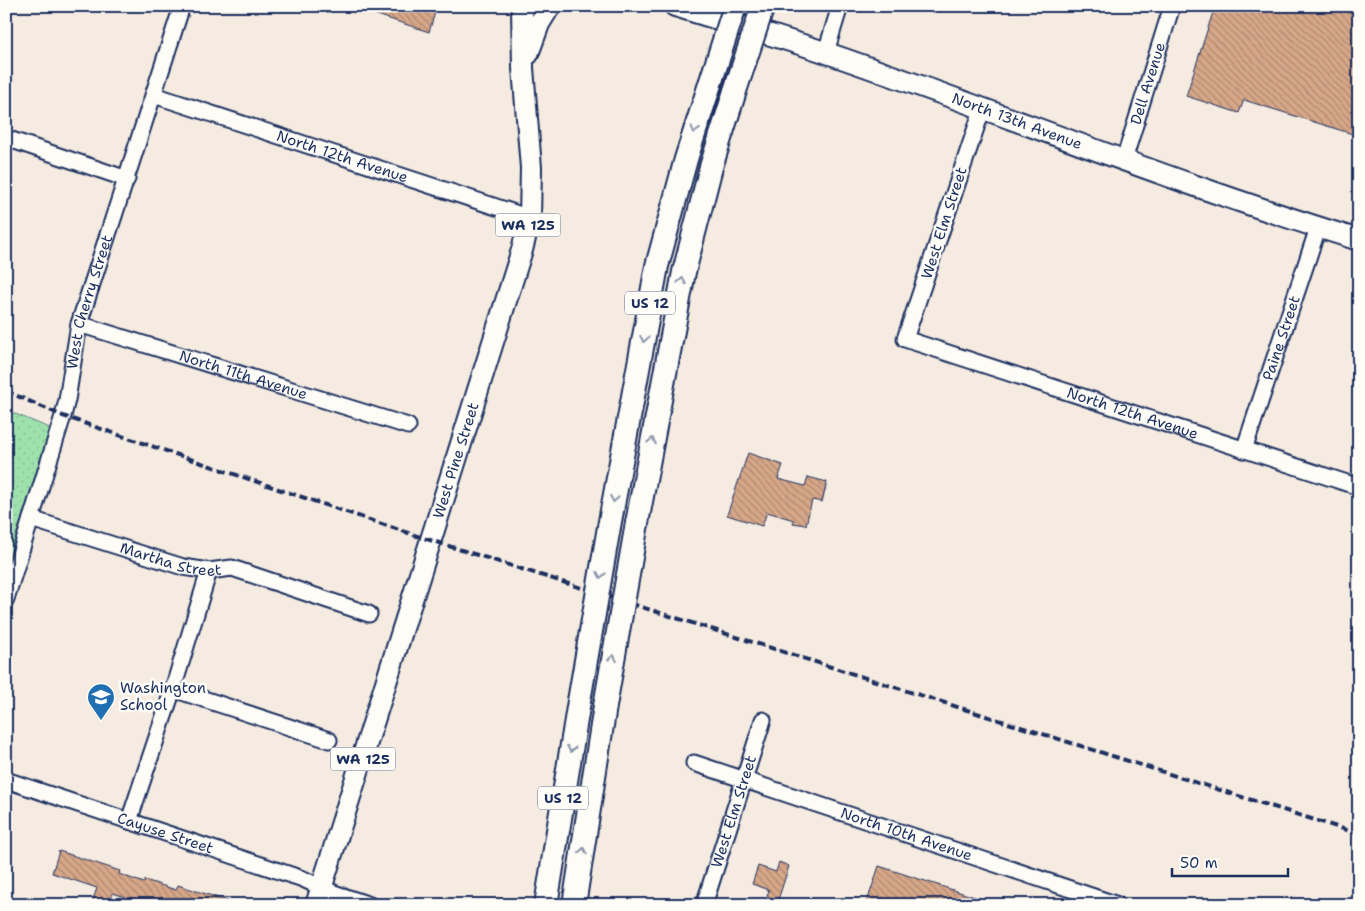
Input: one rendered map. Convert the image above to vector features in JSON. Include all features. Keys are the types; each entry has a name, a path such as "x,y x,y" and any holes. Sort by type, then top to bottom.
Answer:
{"highway":[{"name":"US 12","path":"546,900 609,528 657,266 686,159 735,6"},
{"name":"US 12","path":"575,902 605,706 684,272 711,167 763,6"}],"main road":[{"name":"West Pine Street","path":"319,896 519,260 530,218 530,168 523,68 522,6"},
{"name":"WA 125","path":"523,68 539,24 550,6"},
{"name":"North 13th Avenue","path":"676,6 826,52 1124,160 1318,228 1359,240"}],"street":[{"name":"West Cherry Street","path":"6,600 68,400 79,324 182,6"},
{"path":"826,52 840,6"},
{"name":"Dell Avenue","path":"1124,160 1172,6"},
{"name":"North 12th Avenue","path":"154,95 530,218"},
{"name":"West Elm Street","path":"906,339 983,108"},
{"path":"6,138 126,179"},
{"name":"Paine Street","path":"1244,450 1318,228"},
{"name":"North 11th Avenue","path":"79,324 408,426"},
{"name":"North 12th Avenue","path":"906,339 1359,487"},
{"name":"Martha Street","path":"31,519 183,566 209,571 232,568 369,614"},
{"path":"129,821 173,689 209,571"},
{"path":"173,689 329,740"},
{"name":"West Elm Street","path":"704,905 763,720"},
{"name":"North 10th Avenue","path":"694,763 1109,903"},
{"name":"Cayuse Street","path":"6,780 303,879 319,896 370,905"}],"green space":[{"path":"6,410 52,429 6,565"}],"building":[{"path":"359,6 437,6 429,32 359,9"},
{"path":"1215,6 1359,6 1359,136 1244,100 1239,113 1186,96"},
{"path":"748,453 783,465 778,479 805,486 808,477 827,482 822,502 812,500 806,525 793,523 794,520 767,512 762,526 727,515"},
{"path":"59,851 120,871 119,874 144,883 145,880 176,890 178,885 231,902 231,905 147,905 113,893 109,905 100,905 92,902 97,888 52,873"},
{"path":"779,862 789,866 778,900 767,896 769,890 752,884 758,866 776,872"},
{"path":"879,866 990,902 990,905 866,905"}],"railway":[{"path":"6,391 63,416 414,535 1359,834"}],"place":[{"name":"Washington School","path":"101,721"}]}
